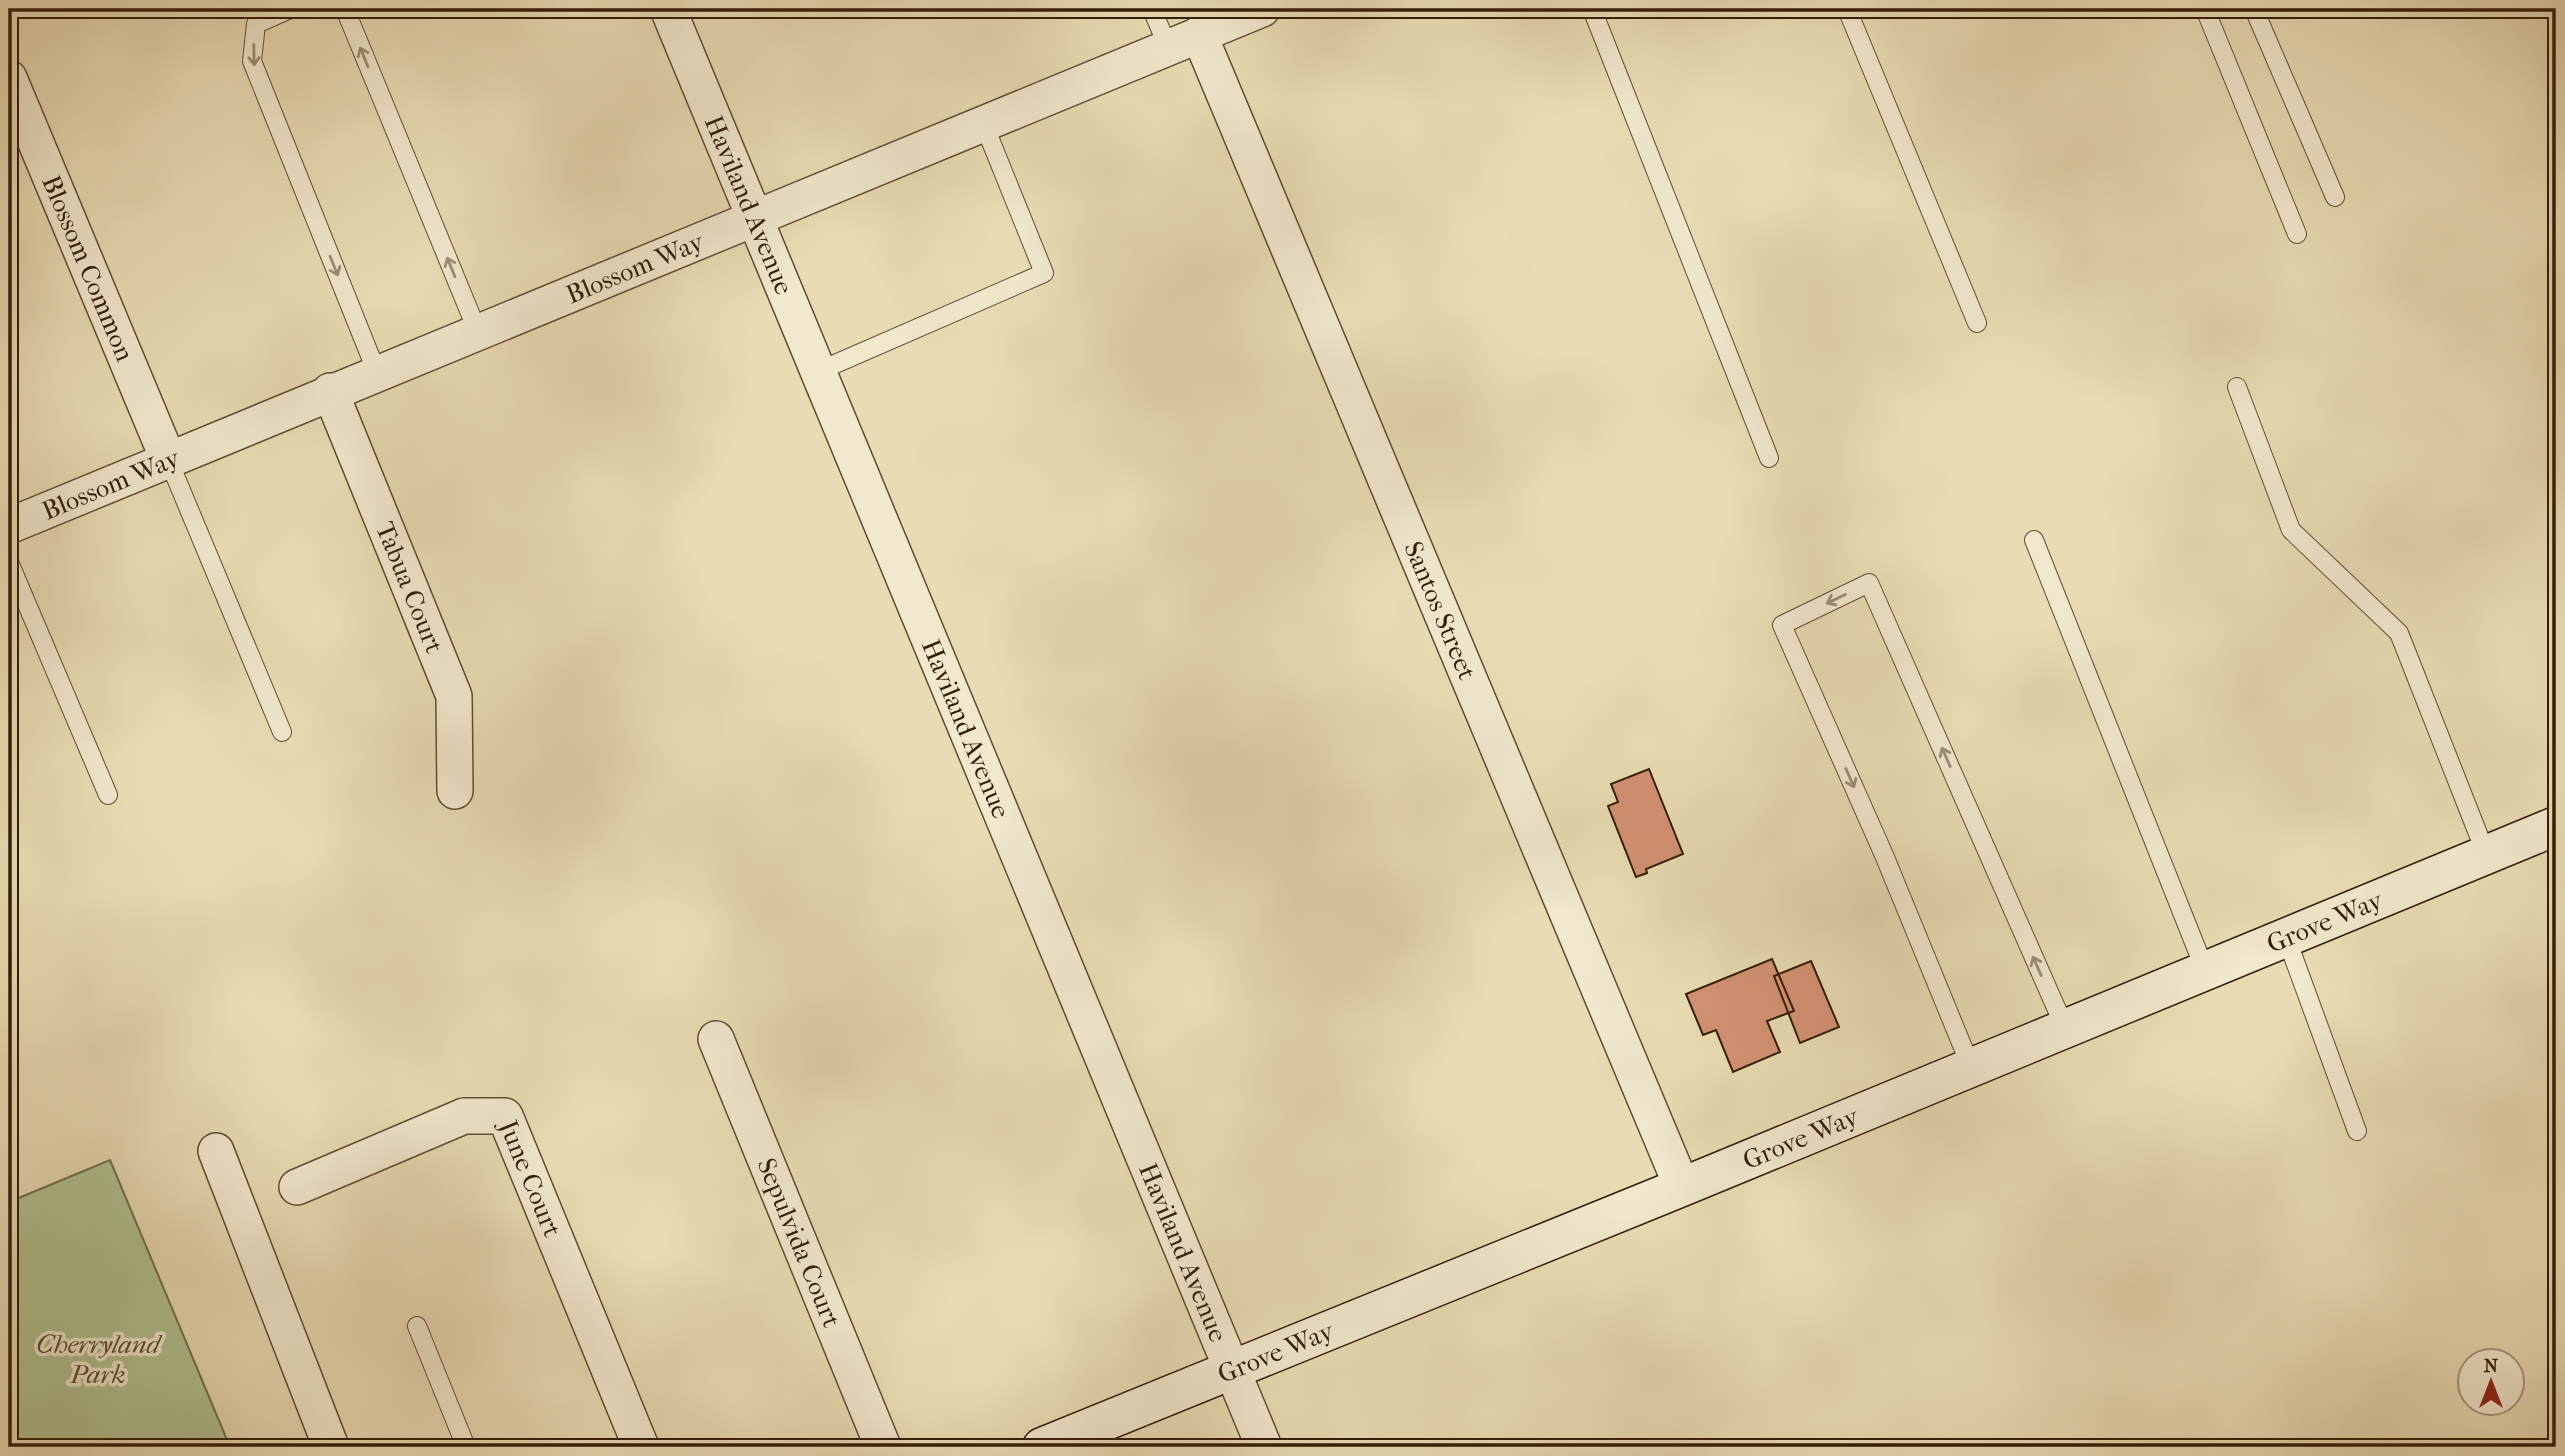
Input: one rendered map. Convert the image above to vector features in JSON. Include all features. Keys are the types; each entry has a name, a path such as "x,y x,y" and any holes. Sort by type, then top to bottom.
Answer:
{"street":[{"name":"Haviland Avenue","path":"668,9 1264,1447"},
{"name":"Blossom Way","path":"9,526 477,330 1262,9"},
{"name":"Santos Street","path":"1184,41 1682,1187"},
{"name":"Blossom Common","path":"9,78 167,459"},
{"name":"Tabua Court","path":"330,391 454,696 455,791"},
{"name":"Grove Way","path":"1042,1447 1682,1187 2556,826"},
{"name":"Sepulvida Court","path":"716,1039 883,1447"},
{"name":"June Court","path":"297,1187 464,1116 505,1116 641,1447"},
{"path":"216,1151 331,1447"}],"lane":[{"path":"345,9 477,330"},
{"path":"1152,9 1184,41"},
{"path":"1592,9 1769,458"},
{"path":"1847,9 1976,323"},
{"path":"2205,9 2297,234"},
{"path":"2254,9 2335,197"},
{"path":"283,10 256,24 252,61 377,373"},
{"path":"819,370 1044,274 983,122"},
{"path":"2237,387 2291,530 2399,633 2486,854"},
{"path":"167,459 282,732"},
{"path":"2034,540 2205,970"},
{"path":"9,562 108,795"},
{"path":"1971,1067 1884,855 1782,625 1869,583 2065,1028"},
{"path":"2286,937 2357,1130"},
{"path":"417,1326 466,1447"}],"green space":[{"name":"Cherryland Park","path":"110,1160 230,1447 9,1447 9,1202"}],"building":[{"path":"1649,769 1683,854 1646,869 1647,873 1636,877 1608,806 1618,802 1611,784"},
{"path":"1772,959 1794,1011 1767,1021 1780,1052 1733,1072 1716,1030 1703,1035 1686,994"},
{"path":"1811,961 1839,1027 1800,1043 1774,976"}]}
